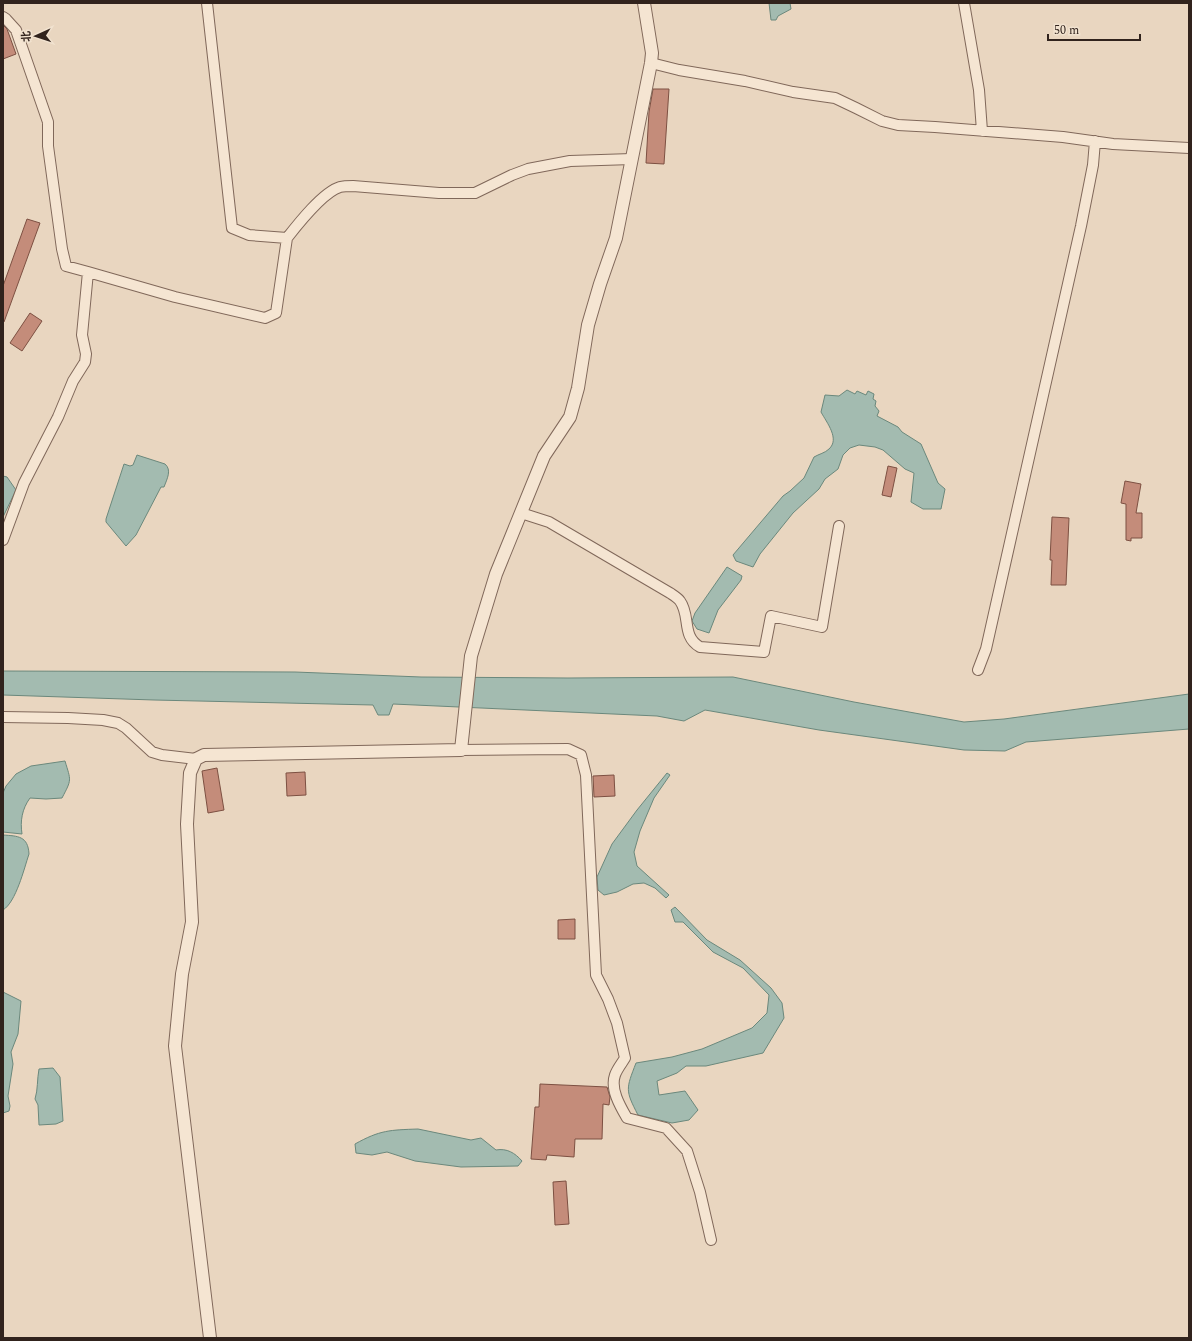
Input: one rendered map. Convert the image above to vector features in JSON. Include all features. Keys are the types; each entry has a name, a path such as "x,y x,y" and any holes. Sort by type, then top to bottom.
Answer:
{"street":[{"path":"207,3 232,228 248,235 286,238"},
{"path":"461,750 471,656 496,574 544,456 570,417 578,388 588,325 616,238 651,63 652,53 644,3"},
{"path":"964,3 979,90 982,131"},
{"path":"3,17 16,30 48,122 48,146 62,249 66,266 175,297 265,318 276,313 286,238 300,221 327,195 340,187 352,186 439,193 475,193 528,169 570,161 632,159"},
{"path":"651,63 679,70 793,92 835,98 882,121 898,125 1063,137 1113,144 1189,148"},
{"path":"978,670 986,649 1081,226 1093,165 1095,141"},
{"path":"3,540 24,483 58,417 73,381 85,362 86,354 82,335 88,272"},
{"path":"521,513 549,522 670,593 680,601 683,608 689,637 694,644 700,647 764,652 771,616 822,627 839,526"},
{"path":"3,717 68,718 103,720 118,723 126,728 152,752 162,755 196,759 204,755 461,750 568,749 580,755 586,775 596,975 608,999 617,1023 625,1058 615,1075 614,1090 620,1107 627,1118 666,1128 688,1151 700,1192 711,1240"},
{"path":"196,759 190,773 187,824 192,922 182,974 175,1046 210,1338"}],"shaded area":[{"path":"769,3 790,3 791,9 778,16 776,20 771,20"},
{"path":"847,390 855,394 857,391 866,395 868,391 874,394 873,399 876,401 875,406 879,411 877,416 898,427 902,432 921,444 938,483 945,489 941,509 923,509 911,502 914,473 905,469 883,450 875,447 859,445 850,448 843,455 838,469 825,479 819,489 793,513 760,554 753,567 736,561 733,555 783,496 804,478 814,457 829,449 832,445 833,436 821,412 825,395 839,396"},
{"path":"137,455 165,464 169,472 164,487 161,487 136,535 126,546 106,522 106,519 124,464 130,466 133,465"},
{"path":"3,476 7,477 16,490 3,517"},
{"path":"727,567 742,576 741,580 718,610 709,633 697,629 692,621 695,613"},
{"path":"3,671 295,672 421,677 733,677 854,702 964,722 1004,719 1189,694 1189,729 1026,742 1005,751 964,750 819,730 705,710 684,721 657,716 393,704 389,715 378,715 373,705 3,695"},
{"path":"65,761 70,780 62,798 30,798 22,815 22,834 3,832 3,793 6,786 16,774 31,766"},
{"path":"667,773 670,775 654,798 640,831 634,852 637,866 669,895 666,898 655,888 644,883 633,884 617,892 604,895 598,890 597,877 612,844"},
{"path":"3,835 18,837 24,840 27,844 29,854 16,893 8,906 3,910"},
{"path":"675,907 707,940 740,960 771,988 782,1003 784,1018 763,1053 706,1066 686,1066 677,1073 657,1081 659,1095 685,1091 698,1110 689,1120 672,1123 638,1115 628,1089 636,1063 672,1057 702,1049 752,1028 767,1013 769,995 743,968 713,952 683,922 675,922 671,910"},
{"path":"3,992 21,1001 18,1034 11,1052 13,1064 8,1096 10,1106 9,1111 3,1113"},
{"path":"53,1068 60,1077 63,1121 56,1124 39,1125 38,1105 35,1099 39,1069"},
{"path":"418,1129 471,1140 481,1138 496,1150 510,1152 522,1161 518,1166 461,1167 415,1161 387,1152 372,1155 356,1153 355,1144 371,1136 392,1130"}],"building":[{"path":"3,25 7,29 16,54 3,59"},
{"path":"653,89 669,89 664,164 646,163 649,112"},
{"path":"27,219 40,223 3,322 3,286"},
{"path":"30,313 42,321 22,351 10,343"},
{"path":"888,466 897,468 891,497 882,495"},
{"path":"1125,481 1141,484 1136,513 1142,513 1142,538 1131,538 1131,541 1126,540 1126,504 1121,503"},
{"path":"1052,517 1069,518 1066,585 1051,585 1052,560 1050,560"},
{"path":"217,768 224,810 208,813 202,771"},
{"path":"305,772 306,795 287,796 286,773"},
{"path":"614,775 615,796 594,797 593,776"},
{"path":"575,919 575,939 558,939 558,920"},
{"path":"540,1084 607,1087 610,1097 609,1105 603,1104 602,1139 575,1139 574,1157 547,1155 546,1160 531,1159 535,1107 539,1107"},
{"path":"566,1181 569,1224 555,1225 553,1182"}]}
